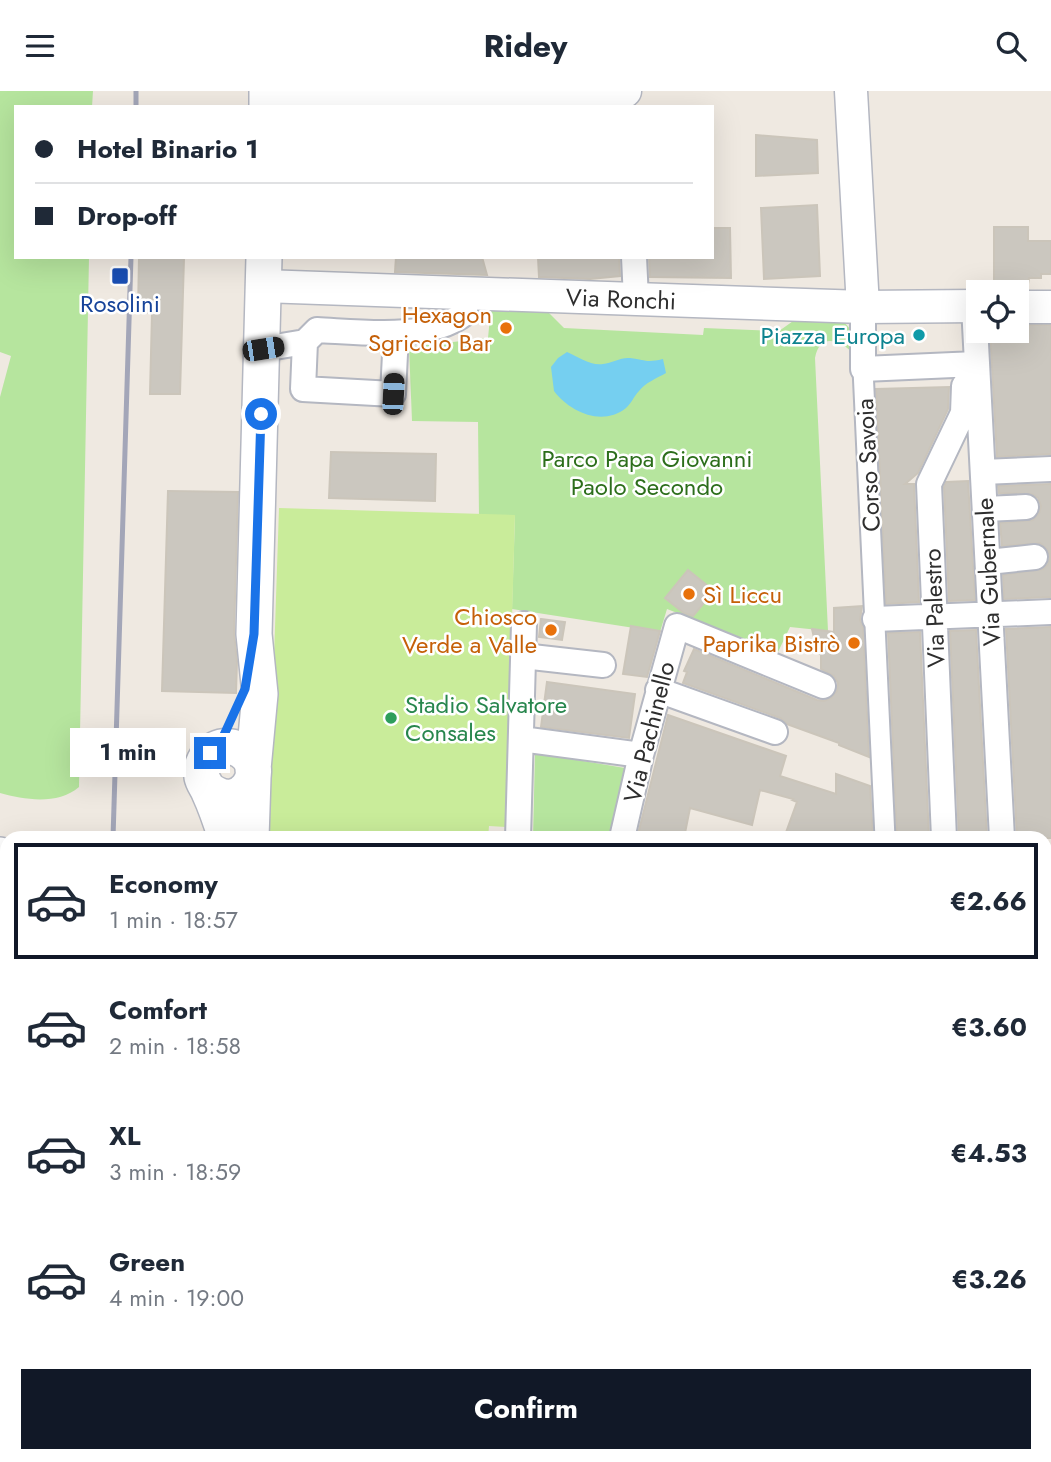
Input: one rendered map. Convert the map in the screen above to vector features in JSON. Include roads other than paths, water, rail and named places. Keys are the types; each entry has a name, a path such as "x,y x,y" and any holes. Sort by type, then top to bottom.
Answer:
{"main road":[{"path":"223,831 202,776 202,768 205,760 218,748 245,689 254,634 264,272"},
{"path":"251,831 260,694 254,634"},
{"path":"208,789 214,794 230,798 245,792 253,773 247,755 241,750 233,747 218,748"}],"street":[{"path":"302,105 515,99 625,91"},
{"name":"Corso Savoia","path":"851,91 886,831"},
{"path":"634,259 636,299"},
{"name":"Via Ronchi","path":"264,272 468,294 863,307 966,306"},
{"path":"263,349 305,342 317,330 396,334 453,322 464,314 468,294"},
{"path":"1029,307 1051,307"},
{"path":"305,342 303,389 393,394 396,334"},
{"name":"Via Gubernale","path":"974,343 972,374 983,472 1002,831"},
{"path":"863,369 972,374"},
{"name":"Via Palestro","path":"944,831 929,484 963,413 972,374"},
{"path":"983,472 1051,469"},
{"path":"985,509 1026,507"},
{"path":"988,562 1035,557"},
{"path":"875,619 1051,612"},
{"path":"518,831 524,624"},
{"name":"Via Pachinello","path":"624,831 658,689 677,627 823,686"},
{"path":"523,656 603,665"},
{"path":"658,689 775,732"},
{"path":"521,739 641,755"}],"water":[{"path":"567,352 594,364 627,358 649,361 663,359 666,373 644,386 628,406 617,414 597,417 577,411 554,391 551,367"}],"railway":[{"path":"136,91 136,105"},
{"path":"113,831 131,259"}],"place":[{"name":"Rosolini","path":"120,276"},
{"name":"Hexagon Sgriccio Bar","path":"506,328"},
{"name":"Piazza Europa","path":"919,335"},
{"name":"Sì Liccu","path":"689,594"},
{"name":"Chiosco Verde a Valle","path":"551,630"},
{"name":"Paprika Bistrò","path":"854,643"},
{"name":"Stadio Salvatore Consales","path":"391,718"}],"park label":[{"name":"Parco Papa Giovanni Paolo Secondo","path":"647,472"}]}
